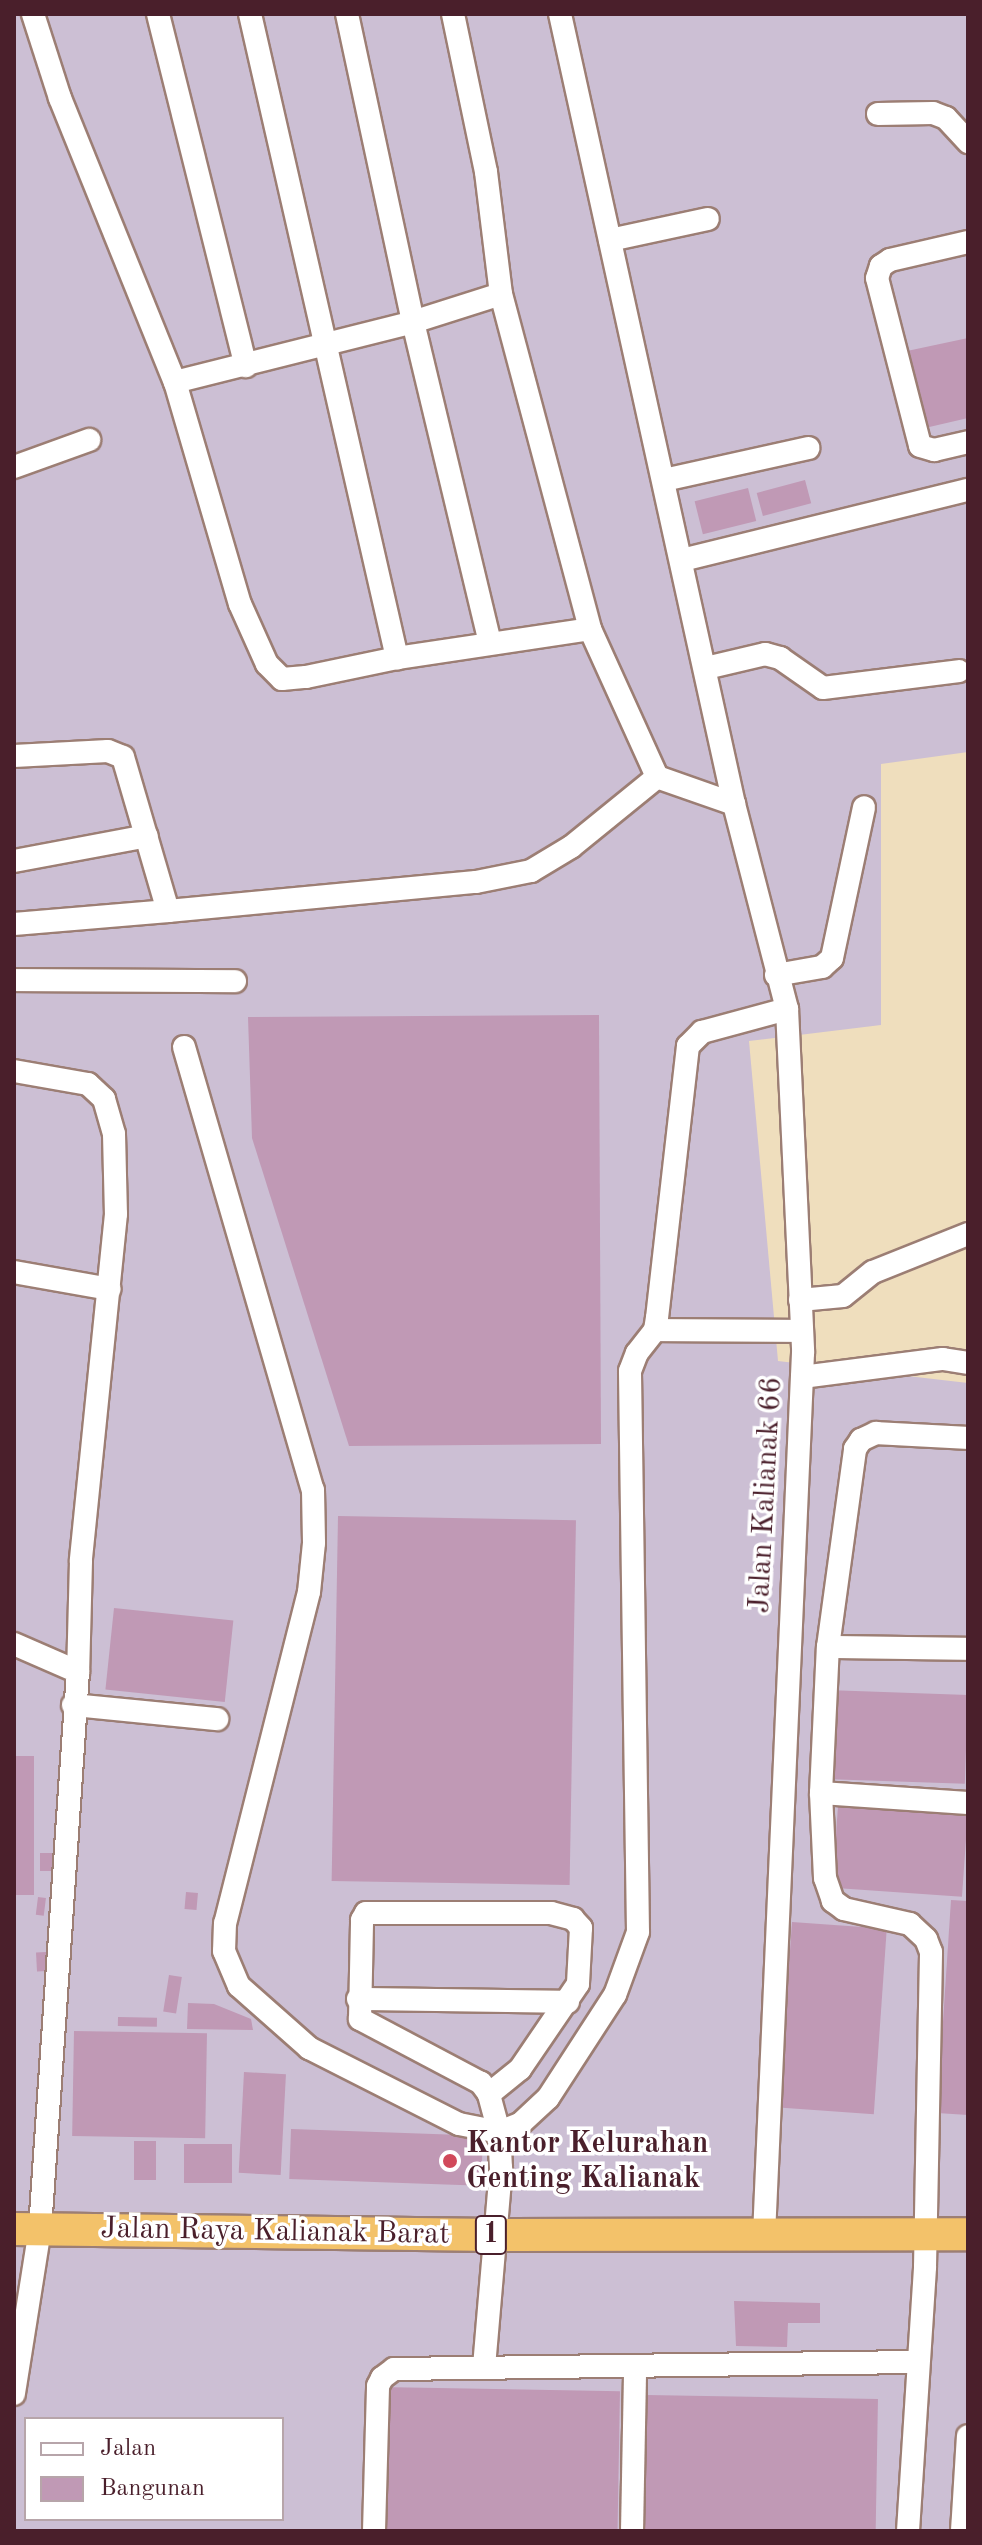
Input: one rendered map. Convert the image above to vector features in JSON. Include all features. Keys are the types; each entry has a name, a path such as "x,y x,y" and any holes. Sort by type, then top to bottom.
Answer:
{"highway":[{"name":"Jalan Raya Kalianak Barat","path":"27,2229 496,2235 968,2234"}],"lane":[{"path":"33,14 60,98 175,382 240,604 267,664 282,679 490,643 544,639 590,629"},
{"path":"158,14 246,366"},
{"path":"250,14 397,658"},
{"path":"347,14 413,322 490,643"},
{"path":"453,14 486,172 501,294 590,629 657,777 734,804"},
{"name":"Jalan Kalianak 66","path":"560,14 728,765 734,804 787,1009 802,1377 764,2235"},
{"path":"878,114 933,113 946,118 968,142"},
{"path":"610,240 708,219"},
{"path":"968,242 890,260 881,266 877,278 920,446 934,450 968,442"},
{"path":"175,382 413,322 501,294"},
{"path":"14,467 89,440"},
{"path":"664,480 808,448"},
{"path":"682,560 968,490"},
{"path":"706,668 765,654 780,658 823,688 959,671"},
{"path":"14,756 108,751 123,757 168,911"},
{"path":"14,924 476,882 531,871 571,847 657,777"},
{"path":"776,975 822,967 832,958 864,807"},
{"path":"14,861 147,836"},
{"path":"14,980 235,981"},
{"path":"184,1047 313,1490 314,1543 309,1592 225,1923 224,1951 239,1986 309,2048 459,2124 499,2132 520,2124 548,2098 615,1995 638,1932 630,1371 637,1353 655,1330 688,1046 702,1032 787,1009"},
{"path":"14,1071 88,1084 104,1099 114,1134 116,1214 99,1358 92,1480 81,1561 78,1672 14,2394"},
{"path":"800,1300 843,1296 873,1272 968,1234"},
{"path":"14,1272 109,1289"},
{"path":"655,1330 802,1331"},
{"path":"802,1377 943,1359 968,1363"},
{"path":"908,2531 924,2235 931,1952 926,1939 910,1924 844,1909 833,1901 825,1878 821,1793 828,1647 855,1449 861,1440 876,1433 968,1438"},
{"path":"14,1644 78,1672"},
{"path":"828,1647 968,1649"},
{"path":"73,1705 217,1719"},
{"path":"821,1793 968,1803"},
{"path":"484,2367 501,2168 499,2132 489,2094 481,2083 363,2024 358,1999 362,1920 366,1913 551,1913 573,1919 581,1928 580,1974 568,2002 520,2069 489,2094"},
{"path":"358,1999 568,2002"},
{"path":"374,2531 378,2386 382,2378 394,2369 635,2369 917,2362"},
{"path":"632,2531 635,2369"},
{"path":"962,2531 968,2436"}],"shaded area":[{"path":"14,14 968,14 968,752 881,764 881,1025 749,1041 778,1361 968,1383 968,2531 14,2531"}],"building":[{"path":"968,338 968,418 925,428 907,351"},
{"path":"805,480 811,503 763,516 757,493"},
{"path":"748,488 756,521 703,534 695,501"},
{"path":"599,1015 601,1444 349,1446 252,1138 248,1017"},
{"path":"338,1516 576,1520 570,1885 332,1881"},
{"path":"114,1608 233,1621 225,1702 105,1690"},
{"path":"827,1690 968,1695 965,1784 824,1779"},
{"path":"14,1756 34,1756 34,1895 14,1895"},
{"path":"838,1806 968,1815 962,1897 832,1888"},
{"path":"40,1853 53,1853 53,1871 40,1871"},
{"path":"186,1892 198,1893 196,1910 185,1909"},
{"path":"38,1897 46,1898 44,1916 36,1915"},
{"path":"951,1900 968,1901 968,2115 937,2113"},
{"path":"792,1922 887,1929 874,2114 779,2108"},
{"path":"46,1952 47,1971 37,1971 36,1953"},
{"path":"169,1975 182,1977 176,2014 163,2012"},
{"path":"188,2003 214,2004 251,2019 253,2030 187,2029"},
{"path":"118,2017 157,2018 157,2027 118,2026"},
{"path":"74,2031 207,2033 205,2138 72,2136"},
{"path":"244,2072 286,2074 281,2175 239,2173"},
{"path":"291,2129 483,2136 481,2186 289,2179"},
{"path":"134,2141 156,2141 156,2180 134,2180"},
{"path":"184,2144 232,2144 232,2183 184,2183"},
{"path":"734,2301 820,2303 820,2323 788,2323 787,2347 736,2346"},
{"path":"379,2387 620,2391 618,2531 376,2531"},
{"path":"647,2395 878,2399 876,2531 645,2531"}],"place":[{"name":"Kantor Kelurahan Genting Kalianak","path":"450,2161"}]}
